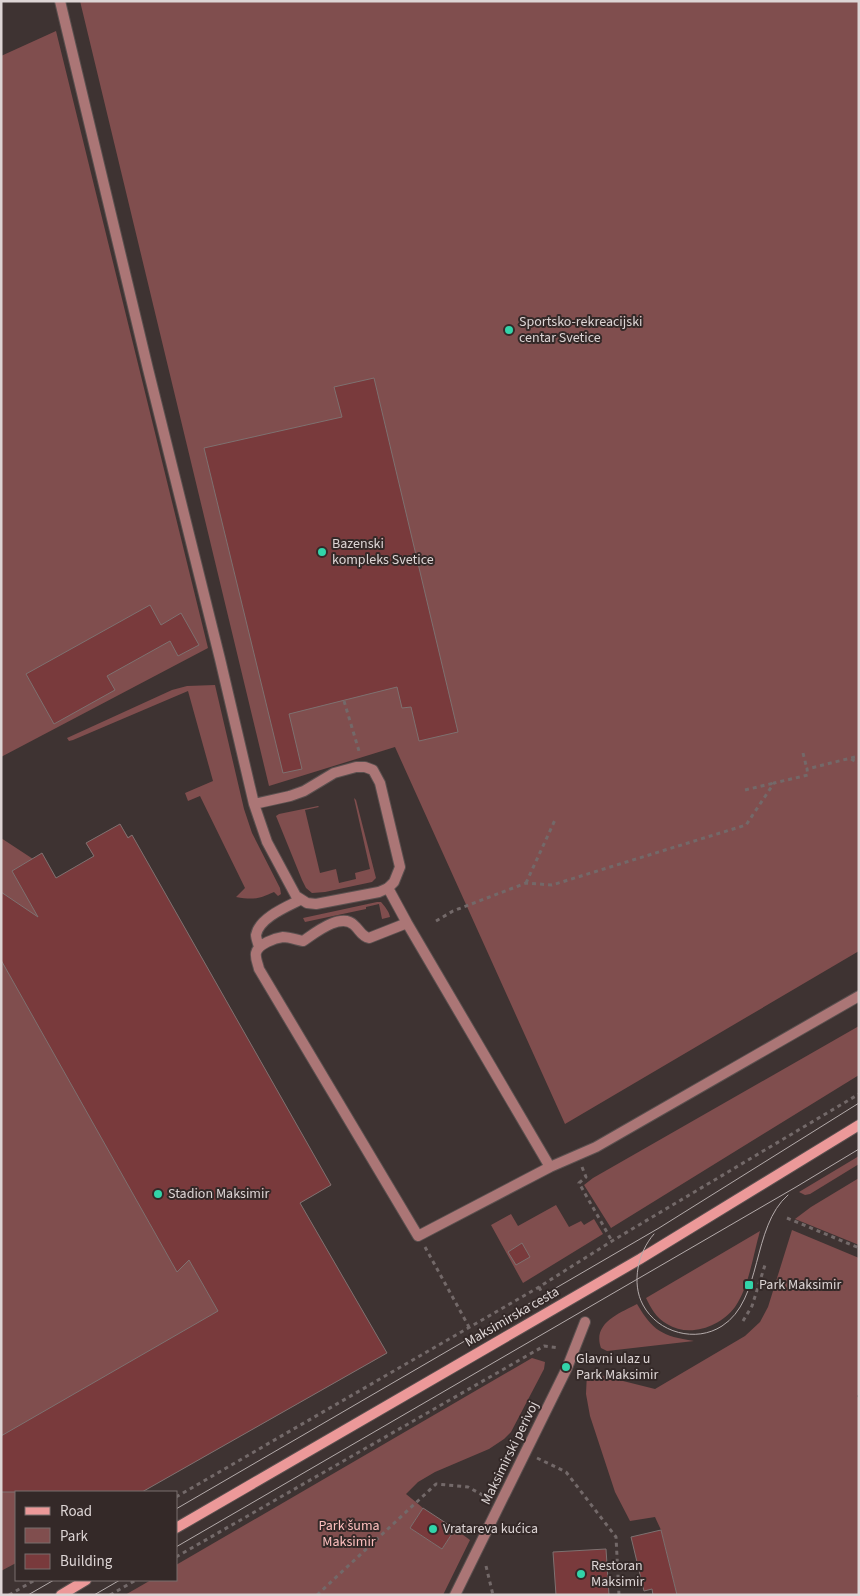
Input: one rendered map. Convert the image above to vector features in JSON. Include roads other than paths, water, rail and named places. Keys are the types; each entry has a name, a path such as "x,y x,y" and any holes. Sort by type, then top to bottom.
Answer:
{"main road":[{"name":"Maksimirska cesta","path":"178,1527 632,1263 859,1125"},
{"path":"60,1595 84,1581"}],"street":[{"path":"60,1 254,804 267,842 296,896 307,903 316,904 380,892 388,888 398,875 400,867 380,783 373,770 365,767 356,767 334,773 304,791 254,804"},
{"path":"388,888 550,1167"},
{"path":"259,947 256,936 260,925 275,913 300,900"},
{"path":"407,923 369,938 364,936 355,925 342,921 332,923 304,941 282,937 259,947 256,952 259,969 418,1236 550,1167 596,1147 859,996"},
{"name":"Maksimirski perivoj","path":"455,1595 567,1368 585,1322"}],"tram line":[{"path":"178,1508 659,1228 859,1103"},
{"path":"178,1546 859,1149"},
{"path":"654,1234 648,1241 638,1268 637,1287 643,1305 658,1322 678,1332 701,1334 712,1331 722,1326 735,1314 744,1299 768,1225 776,1209 788,1195"},
{"path":"28,1595 52,1581"},
{"path":"94,1595 118,1581"}],"place":[{"name":"Sportsko-rekreacijski centar Svetice","path":"509,330"},
{"name":"Bazenski kompleks Svetice","path":"322,552"},
{"name":"Stadion Maksimir","path":"158,1194"},
{"name":"Park Maksimir","path":"749,1285"},
{"name":"Glavni ulaz u Park Maksimir","path":"566,1367"},
{"name":"Vratareva kućica","path":"433,1529"},
{"name":"Restoran Maksimir","path":"581,1574"}],"park label":[{"name":"Park šuma Maksimir","path":"349,1534"}]}
